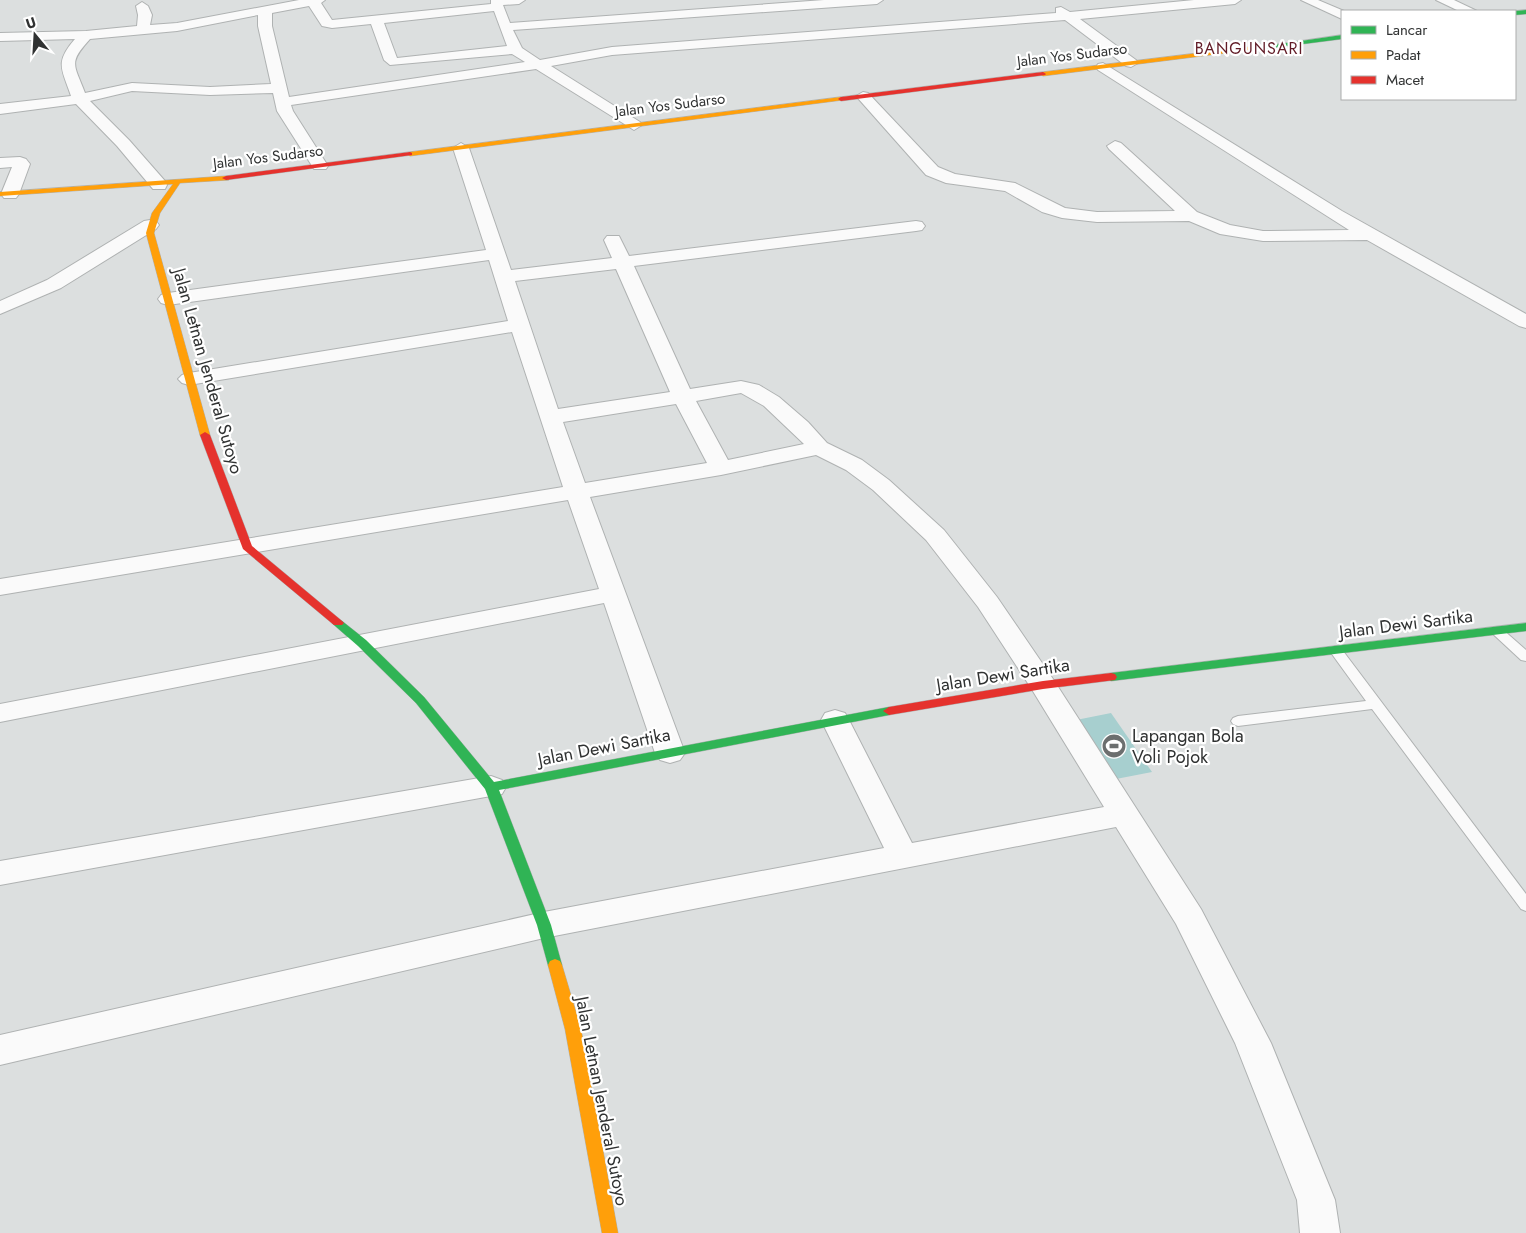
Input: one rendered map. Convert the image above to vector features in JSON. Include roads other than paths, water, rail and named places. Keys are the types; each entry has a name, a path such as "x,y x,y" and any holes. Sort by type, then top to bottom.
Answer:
{"street":[{"path":"0,37 86,35 195,25 316,1 329,24 406,17 519,0"},
{"path":"506,27 877,0"},
{"path":"0,109 80,99 141,87 282,95 484,74 538,63 621,50 1067,16 1235,0"},
{"path":"1306,0 1341,14"},
{"path":"1442,0 1467,10"},
{"path":"496,3 515,49 634,125"},
{"path":"1052,5 1131,63"},
{"path":"142,6 145,15 143,30"},
{"path":"265,12 265,26 289,119 320,166"},
{"path":"406,17 412,30"},
{"path":"376,20 391,60 395,62 515,49"},
{"path":"86,35 68,54 68,67 80,99 124,144 159,185"},
{"name":"Jalan Yos Sudarso","path":"5,194 177,183 1341,37"},
{"path":"1103,67 1249,161 1370,235 1484,296 1526,322"},
{"path":"863,96 922,162 941,175 1009,187 1048,208 1062,213 1097,217 1191,216"},
{"path":"1115,146 1191,216 1226,230 1264,236 1370,235"},
{"path":"461,148 550,417 670,752"},
{"path":"0,163 20,162 22,164 5,194"},
{"path":"0,308 54,284 150,225 159,208 177,183"},
{"name":"Jalan Letnan Jenderal Sutoyo","path":"150,225 150,233 210,449 247,547 362,642 420,700 491,787 544,925 573,1029 610,1233"},
{"path":"504,277 623,264 916,226"},
{"path":"613,240 682,395 721,468"},
{"path":"168,299 496,254"},
{"path":"190,379 520,325"},
{"path":"550,417 682,395 741,387 750,388 792,419 816,443 817,447 854,465 881,485 934,535 988,603 1043,685 1189,918 1252,1042 1316,1200 1320,1233"},
{"path":"0,586 721,468 802,454 817,447"},
{"path":"0,713 612,594"},
{"name":"Jalan Dewi Sartika","path":"491,787 835,720 1043,685 1526,627"},
{"path":"835,720 903,856"},
{"path":"0,873 491,787"},
{"path":"0,1050 544,925 1125,814"}],"lane":[{"path":"1497,631 1526,657"},
{"path":"1335,650 1526,905"},
{"path":"1238,721 1376,704"}],"place":[{"name":"Lapangan Bola Voli Pojok","path":"1114,746"}],"district":[{"name":"BANGUNSARI","path":"1249,48"}]}
